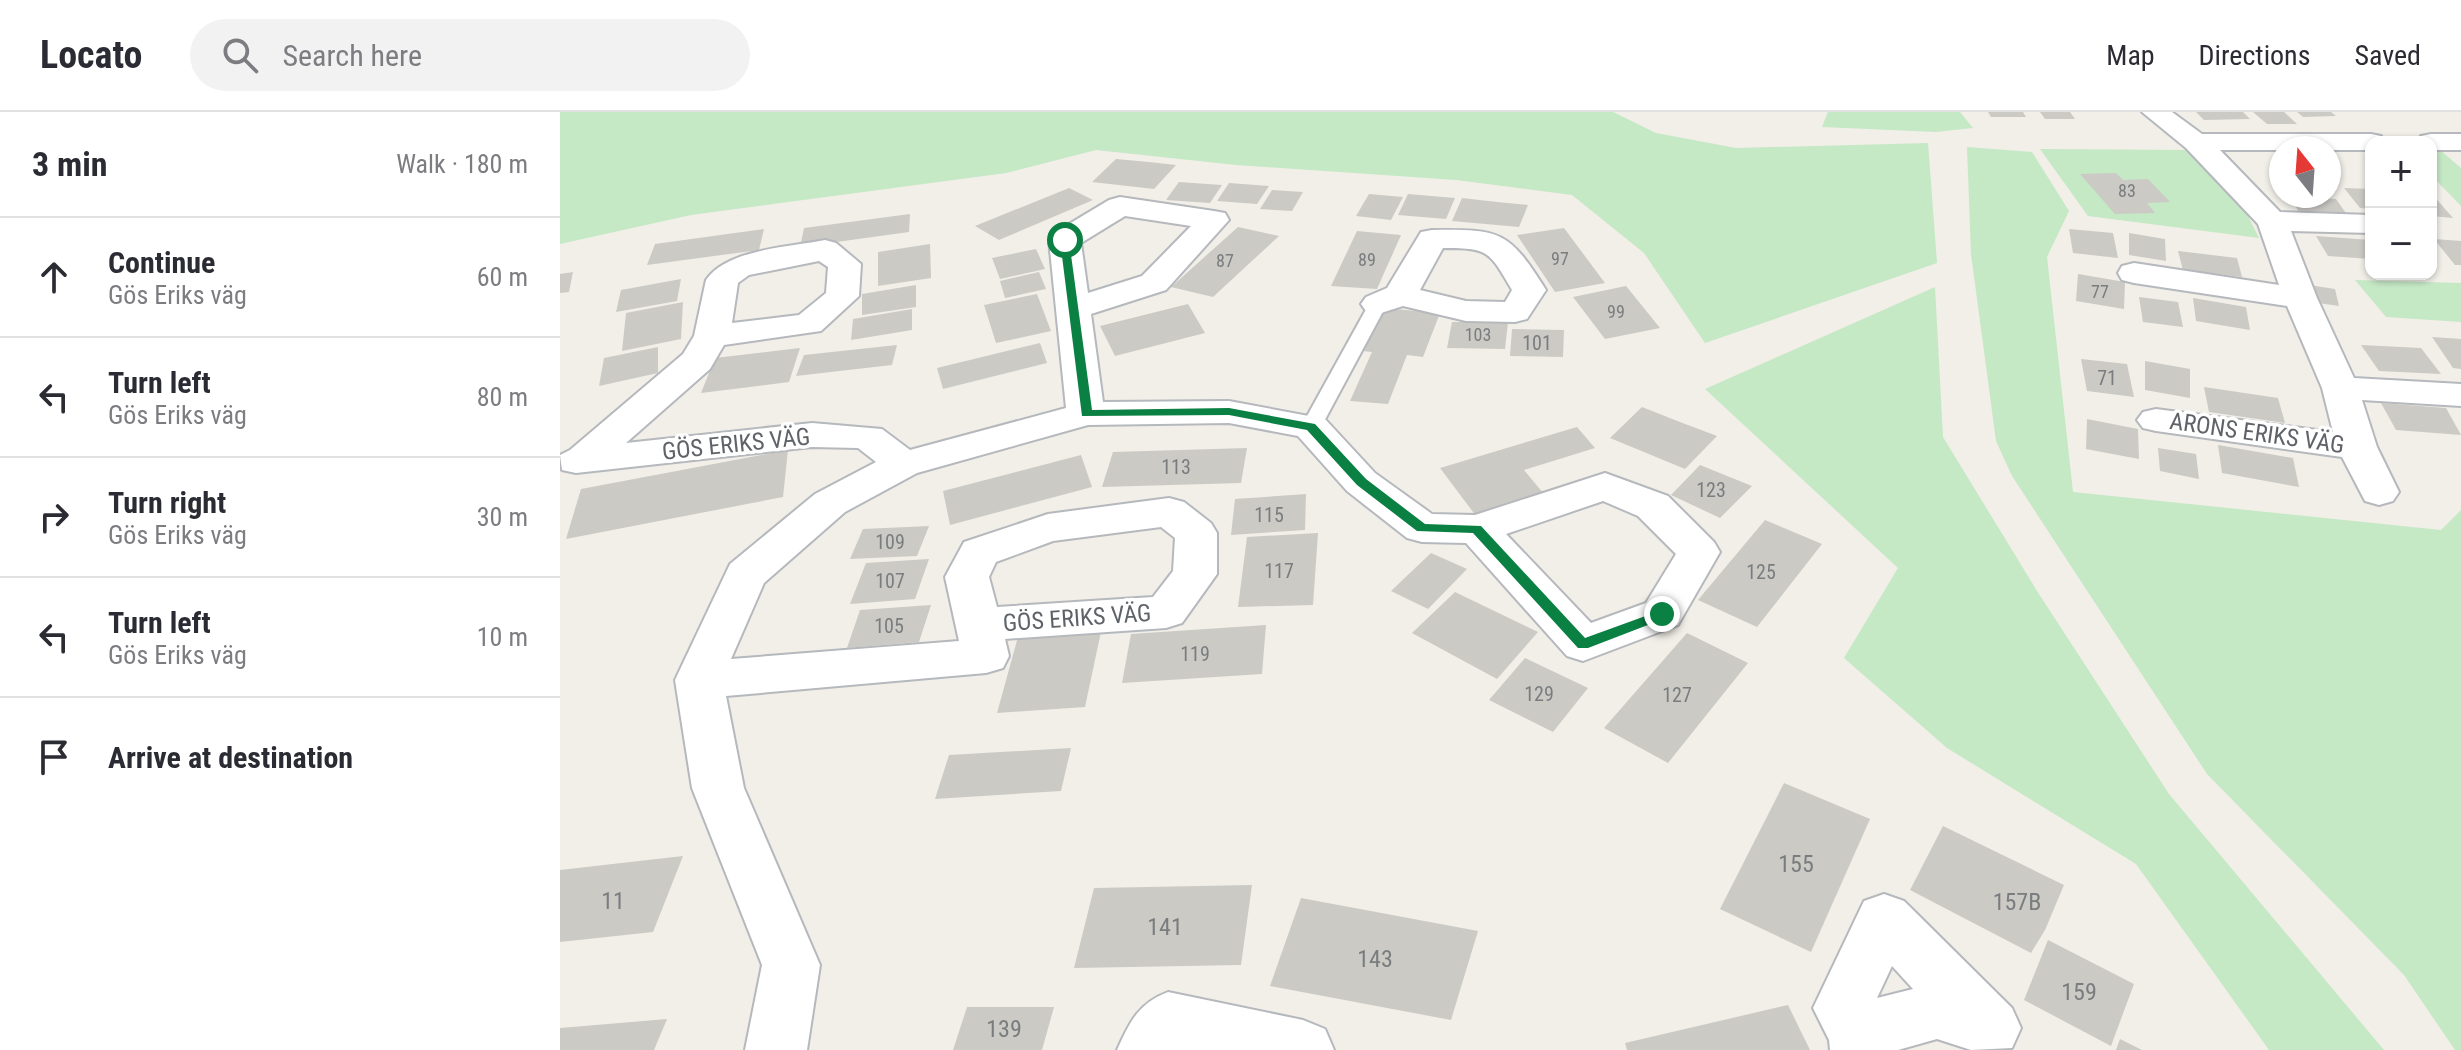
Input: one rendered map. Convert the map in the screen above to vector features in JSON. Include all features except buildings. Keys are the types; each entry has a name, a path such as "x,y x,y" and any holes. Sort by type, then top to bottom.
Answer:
{"street":[{"name":"ARONS ERIKS VÄG","path":"2155,112 2196,142 2272,221 2300,298 2340,388 2357,447 2379,492"},
{"path":"2196,142 2365,142"},
{"path":"2437,142 2461,142"},
{"path":"2272,221 2365,224"},
{"path":"2134,273 2300,298"},
{"path":"1073,309 1086,414"},
{"name":"GÖS ERIKS VÄG","path":"571,461 697,361 712,336"},
{"path":"2340,388 2461,395"},
{"path":"776,1050 791,965 718,788 699,680 745,575 830,503 903,464 1086,414 1229,412 1311,427 1361,482 1422,528 1477,529 1605,486 1653,506 1699,552 1662,614 1583,644 1477,529"},
{"name":"ARONS ERIKS VÄG","path":"2156,420 2357,447"},
{"name":"GÖS ERIKS VÄG","path":"571,461 812,435 868,437 903,464"},
{"name":"GÖS ERIKS VÄG","path":"699,680 986,656 978,625 967,577 979,552 1048,528 1169,512 1196,533 1195,574 1166,612 978,625"},
{"path":"1884,919 1999,1039 1937,1011 1860,1041 1843,1008 1884,919"},
{"path":"1148,1050 1168,1020 1303,1050"}],"lane":[{"path":"1311,427 1389,299"}],"green space":[{"path":"560,112 1613,112 1656,133 1736,148 1928,143 1937,263 1705,343 1644,253 1572,195 1456,180 1236,165 1096,150 1006,173 691,215 560,244"},
{"path":"1828,112 1960,112 1973,128 1936,132 1822,127"},
{"path":"1967,147 2032,152 2069,211 2047,257 2073,492 2441,530 2461,510 2461,1050 2455,1050 2404,975 2207,774 2012,476 1996,441 1971,254"},
{"path":"2040,149 2193,150 2244,208 2259,238 2088,216"},
{"path":"2437,150 2461,168 2461,206 2437,181"},
{"path":"2355,280 2461,283 2461,322 2386,317"},
{"path":"1935,287 1943,437 2037,591 2169,794 2384,1050 2269,1050 2136,864 1947,748 1844,658 1898,568 1705,389"}],"route":[{"path":"1065,240 1086,414 1229,412 1311,427 1361,482 1422,528 1477,529 1583,644 1662,614"}]}
